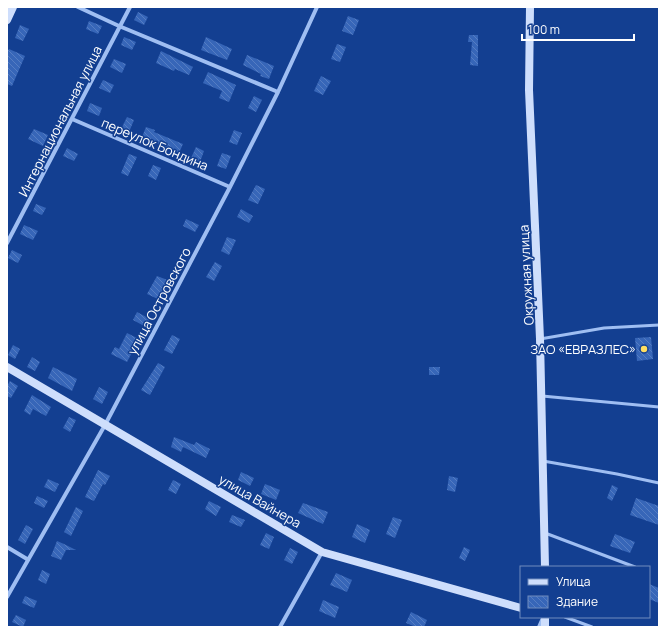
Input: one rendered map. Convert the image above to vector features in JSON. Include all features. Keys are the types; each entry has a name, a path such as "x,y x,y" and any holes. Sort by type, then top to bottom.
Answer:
{"street":[{"path":"7,20 14,7"},
{"path":"78,7 278,92"},
{"name":"Интернациональная улица","path":"7,243 130,7"},
{"name":"улица Островского","path":"7,597 27,559 105,425 230,187 278,92 317,7"},
{"name":"Окружная улица","path":"530,7 529,90 542,396 545,566"},
{"name":"переулок Бондина","path":"72,119 230,187"},
{"name":"улица Вайнера","path":"7,367 322,552 520,608"},
{"path":"7,547 27,559"},
{"path":"280,627 322,552"},
{"path":"539,627 544,618"}],"lane":[{"path":"540,339 604,328 659,325"},
{"path":"542,396 659,407"},
{"path":"543,461 618,474 659,483"},
{"path":"545,533 632,566"},
{"path":"568,618 592,627"}],"building":[{"path":"138,12 148,17 144,25 134,20"},
{"path":"348,16 359,20 353,35 342,31"},
{"path":"89,21 102,26 98,34 86,29"},
{"path":"20,25 29,29 23,41 15,38"},
{"path":"469,35 478,35 478,66 470,65 472,42 468,42"},
{"path":"124,37 136,42 132,50 121,45"},
{"path":"206,37 232,49 227,60 201,50"},
{"path":"337,44 346,47 340,62 331,59"},
{"path":"9,49 25,56 12,86 7,84 7,52"},
{"path":"161,51 193,67 189,75 175,69 174,71 156,63"},
{"path":"247,55 274,66 269,79 260,76 261,74 243,65"},
{"path":"114,59 126,64 122,73 110,67"},
{"path":"208,72 236,85 229,102 219,98 222,91 203,83"},
{"path":"321,76 331,81 323,95 314,91"},
{"path":"103,80 114,85 110,93 99,88"},
{"path":"254,96 262,100 256,112 248,108"},
{"path":"90,103 102,108 99,116 87,111"},
{"path":"127,117 134,120 129,132 121,129"},
{"path":"146,127 155,130 154,132 183,144 179,153 142,137"},
{"path":"34,129 48,135 43,146 28,139"},
{"path":"234,130 242,133 237,145 229,142"},
{"path":"196,147 204,151 200,162 191,158"},
{"path":"67,148 78,154 74,161 63,156"},
{"path":"222,153 231,156 226,169 217,166"},
{"path":"129,154 137,157 128,176 121,173"},
{"path":"153,165 161,168 156,180 148,176"},
{"path":"256,185 265,189 258,204 248,200"},
{"path":"36,204 46,208 42,215 33,211"},
{"path":"241,209 253,216 249,223 237,217"},
{"path":"186,219 199,225 195,232 183,226"},
{"path":"24,225 38,231 33,240 20,234"},
{"path":"227,237 236,240 229,255 221,251"},
{"path":"12,250 22,255 18,263 8,258"},
{"path":"215,262 222,266 214,281 206,277"},
{"path":"157,276 170,281 160,300 147,294"},
{"path":"137,312 150,319 146,327 133,320"},
{"path":"127,333 139,339 127,362 111,354 115,347 119,349"},
{"path":"172,335 180,339 172,354 164,350"},
{"name":"ЗАО «ЕВРАЗЛЕС»","path":"651,337 653,359 637,361 635,338"},
{"path":"13,345 20,349 15,359 8,355"},
{"path":"32,357 40,362 35,371 27,367"},
{"path":"158,363 165,367 150,395 141,390"},
{"path":"53,367 77,379 72,391 48,378"},
{"path":"429,367 440,367 439,375 429,375"},
{"path":"10,381 18,386 11,398 7,396 7,386"},
{"path":"99,387 108,392 102,404 93,399"},
{"path":"32,395 51,407 46,416 33,409 30,415 24,411"},
{"path":"69,417 76,420 70,432 63,428"},
{"path":"174,437 194,445 196,442 210,449 206,458 183,447 181,452 171,447"},
{"path":"98,470 110,476 105,485 103,484 94,501 85,497"},
{"path":"241,472 254,478 250,486 238,480"},
{"path":"449,476 458,478 455,492 447,490"},
{"path":"48,479 59,484 55,492 44,487"},
{"path":"173,480 181,484 176,494 168,490"},
{"path":"265,484 280,490 276,500 261,494"},
{"path":"612,485 618,488 612,501 607,498"},
{"path":"37,496 48,501 44,508 34,503"},
{"path":"636,498 659,506 659,525 630,515"},
{"path":"209,501 221,507 216,516 205,509"},
{"path":"303,503 328,512 323,524 298,513"},
{"path":"76,507 83,511 71,536 64,532"},
{"path":"232,515 245,520 241,527 229,522"},
{"path":"393,517 402,520 395,538 386,534"},
{"path":"357,524 370,530 365,543 352,537"},
{"path":"26,525 33,529 25,544 18,540"},
{"path":"266,533 274,537 269,549 260,545"},
{"path":"615,534 635,542 630,553 610,546"},
{"path":"57,541 76,550 66,550 61,560 51,556"},
{"path":"464,547 470,550 465,561 459,558"},
{"path":"290,548 298,552 292,564 284,560"},
{"path":"42,570 50,574 46,584 38,580"},
{"path":"336,573 352,580 347,592 330,585"},
{"path":"650,584 659,588 659,603 650,599"},
{"path":"25,596 37,601 34,608 22,603"},
{"path":"323,600 339,607 335,618 319,611"},
{"path":"411,612 427,620 424,627 416,627 406,623"},
{"path":"16,615 26,620 23,627 12,622"}],"place":[{"name":"ЗАО «ЕВРАЗЛЕС»","path":"644,349"}]}
